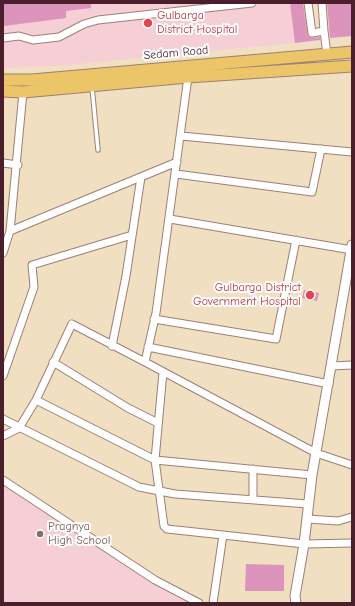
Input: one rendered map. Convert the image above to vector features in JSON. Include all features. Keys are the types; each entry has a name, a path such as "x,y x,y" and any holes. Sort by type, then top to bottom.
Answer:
{"main road":[{"name":"Sedam Road","path":"3,80 32,80 351,52"},
{"path":"3,91 23,92 171,79 351,67"}],"street":[{"path":"3,38 20,36 32,40 59,37 84,24 98,20 252,3"},
{"path":"308,3 312,33 324,31"},
{"path":"322,3 327,54"},
{"path":"144,362 154,319 170,218 188,78"},
{"path":"3,253 10,231 18,164 23,92"},
{"path":"181,136 352,152"},
{"path":"176,174 312,192 321,149"},
{"path":"10,231 177,162"},
{"path":"3,163 18,164"},
{"path":"112,346 141,177"},
{"path":"170,218 296,240 352,248 312,475 296,603"},
{"path":"3,376 34,287 32,265 132,235"},
{"path":"154,319 276,339 296,240"},
{"path":"3,436 19,428 36,400 53,362 73,324 316,453 352,465"},
{"path":"148,347 329,384"},
{"path":"53,362 128,408 158,423"},
{"path":"332,366 352,365"},
{"path":"163,372 155,460 166,528 304,544 352,543"},
{"path":"36,400 155,460 312,475"},
{"path":"3,419 139,487 175,494 308,504"},
{"path":"253,469 253,500"},
{"path":"3,480 155,580 199,603"},
{"path":"307,519 338,521 352,517"},
{"path":"213,603 223,535"}],"lane":[{"path":"92,86 98,150"}],"shaded area":[{"name":"Gulbarga District Hospital","path":"3,3 290,3 295,43 58,66 3,68"},
{"name":"Pragnya High School","path":"3,485 151,583 189,603 3,603"}],"building":[{"path":"3,3 91,3 91,8 66,11 66,18 4,26"},
{"path":"290,3 303,3 308,36 312,38 320,37 320,40 295,43"},
{"path":"327,3 352,3 352,36 330,38"},
{"path":"304,290 319,293 317,301 302,298"},
{"path":"246,564 284,565 284,591 245,591"}],"place":[{"name":"Gulbarga District Hospital","path":"148,23"},
{"name":"Gulbarga District Government Hospital","path":"310,295"},
{"name":"Pragnya High School","path":"40,534"}]}
